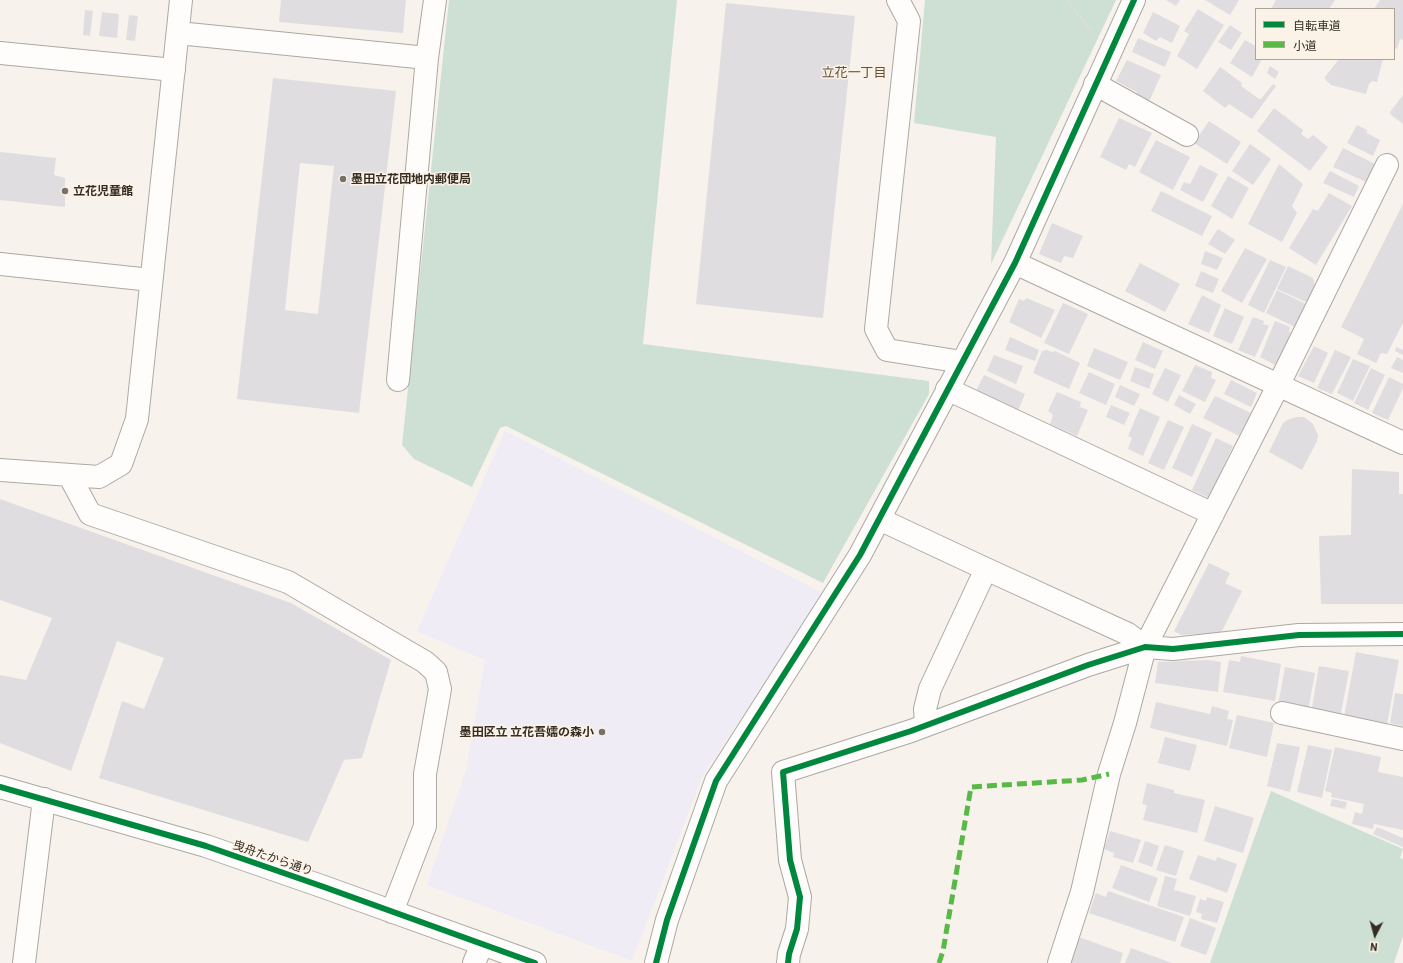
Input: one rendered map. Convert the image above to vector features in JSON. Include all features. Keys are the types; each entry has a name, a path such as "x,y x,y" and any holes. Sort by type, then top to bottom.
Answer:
{"street":[{"path":"0,470 99,478 121,464 137,419 181,0"},
{"path":"398,380 427,58 435,0"},
{"path":"898,0 909,21 876,329 886,350 962,362"},
{"path":"656,963 666,920 716,781 860,554 879,519 1015,263 1134,0"},
{"path":"178,34 427,58"},
{"path":"0,53 174,70"},
{"path":"1095,84 1187,135"},
{"path":"1059,963 1082,892 1109,774 1125,723 1145,647 1278,386 1387,165"},
{"path":"1015,263 1403,443"},
{"path":"0,264 151,280"},
{"path":"947,389 1213,514"},
{"path":"69,475 90,514 288,582 425,662 436,672 440,690 425,774 425,826 392,912"},
{"path":"879,519 1128,634 1145,647"},
{"path":"926,725 925,708 930,689 986,569"},
{"path":"788,963 789,954 797,929 800,897 790,860 783,772 926,725 1088,665 1145,647 1173,649 1299,635 1403,634"},
{"path":"1282,713 1403,739"},
{"name":"曳舟たから通り","path":"0,787 206,846 392,912 478,954 535,963"},
{"path":"24,963 44,799"}],"shaded area":[{"name":"墨田区立 立花吾嬬の森小","path":"505,431 825,594 703,775 632,961 427,885 466,770 485,660 417,631"}],"green space":[{"path":"449,0 677,0 643,344 929,381 929,394 823,583 506,426 500,428 472,487 414,459 402,445"},
{"path":"925,0 1116,0 991,264 996,137 914,123"},
{"path":"1271,791 1403,849 1400,858 1403,859 1403,936 1394,963 1210,963"}],"building":[{"path":"281,0 406,0 403,33 279,22"},
{"path":"1166,0 1180,0 1176,6"},
{"path":"1205,0 1239,0 1230,15"},
{"path":"1276,0 1335,0 1330,8 1272,8"},
{"path":"1380,0 1403,0 1403,40 1400,39 1397,49 1395,48 1395,8 1375,8"},
{"path":"726,3 855,16 823,318 696,304"},
{"path":"1198,9 1224,25 1197,69 1177,56 1189,34 1184,31"},
{"path":"85,10 93,11 90,36 83,35"},
{"path":"102,12 119,14 117,38 99,36"},
{"path":"1153,12 1180,26 1172,43 1160,37 1156,41 1143,33"},
{"path":"129,15 138,16 135,41 126,40"},
{"path":"1230,25 1242,33 1231,50 1218,42"},
{"path":"1138,38 1171,52 1165,67 1132,52"},
{"path":"1245,40 1255,45 1255,60 1261,60 1252,77 1230,63"},
{"path":"1127,60 1161,75 1148,104 1134,97 1137,92 1116,81"},
{"path":"1338,60 1383,60 1377,82 1372,81 1369,84 1366,94 1331,85 1325,77"},
{"path":"1270,66 1279,72 1275,79 1267,73"},
{"path":"1220,67 1242,83 1241,86 1259,99 1261,99 1273,84 1276,86 1252,119 1229,104 1225,108 1203,91"},
{"path":"273,78 396,91 359,413 237,399","holes":["300,163 334,166 318,314 285,310"]},
{"path":"1403,95 1403,124 1391,115 1390,112"},
{"path":"1274,108 1303,130 1301,134 1308,139 1313,135 1328,147 1310,171 1257,131"},
{"path":"1119,118 1152,133 1135,167 1129,164 1126,170 1100,157"},
{"path":"1209,121 1241,142 1227,164 1194,143"},
{"path":"1357,125 1367,130 1367,133 1380,140 1373,156 1347,143"},
{"path":"1156,140 1190,157 1173,190 1139,172"},
{"path":"1250,144 1271,159 1253,185 1232,171"},
{"path":"1343,148 1375,164 1366,182 1333,167"},
{"path":"0,152 56,158 54,175 65,178 65,207 0,200"},
{"path":"1279,164 1303,184 1292,206 1297,213 1282,242 1248,224"},
{"path":"1200,165 1218,174 1203,202 1180,190 1184,182 1190,184"},
{"path":"1330,171 1359,186 1354,197 1323,183"},
{"path":"1228,176 1249,188 1232,219 1211,206"},
{"path":"1161,191 1212,216 1202,236 1151,211"},
{"path":"1329,193 1352,206 1316,265 1289,248 1313,209 1318,211"},
{"path":"1403,204 1403,323 1387,354 1381,353 1376,363 1357,354 1364,339 1341,327"},
{"path":"1052,223 1083,236 1073,258 1064,256 1061,263 1039,254"},
{"path":"1218,229 1235,240 1225,254 1208,244"},
{"path":"1245,248 1267,259 1242,303 1221,291"},
{"path":"1205,251 1223,258 1217,270 1201,264"},
{"path":"1270,260 1286,267 1264,313 1248,305"},
{"path":"1140,263 1180,284 1165,312 1125,291"},
{"path":"1288,266 1313,278 1315,287 1308,303 1277,289"},
{"path":"1201,271 1219,279 1213,293 1195,286"},
{"path":"1277,290 1306,304 1295,327 1266,313"},
{"path":"1202,295 1221,305 1209,333 1188,324"},
{"path":"1026,298 1055,310 1041,338 1009,322 1019,299 1024,301"},
{"path":"1063,303 1088,314 1069,354 1044,343"},
{"path":"1225,308 1244,317 1232,344 1213,336"},
{"path":"1253,317 1264,321 1263,324 1269,326 1255,357 1238,350"},
{"path":"1275,321 1290,327 1289,331 1291,333 1278,363 1275,365 1260,357"},
{"path":"1010,337 1039,350 1035,361 1005,350"},
{"path":"1143,342 1163,351 1155,369 1135,360"},
{"path":"1314,346 1328,353 1314,383 1298,376"},
{"path":"1396,347 1403,350 1403,355 1395,351"},
{"path":"1094,348 1128,362 1120,380 1087,366"},
{"path":"1047,350 1052,352 1055,351 1080,363 1069,389 1033,373 1042,351"},
{"path":"1335,350 1351,357 1332,394 1317,388"},
{"path":"994,355 1023,366 1016,384 987,371"},
{"path":"1397,357 1403,360 1403,373 1391,368"},
{"path":"1353,359 1370,366 1353,401 1337,393"},
{"path":"1195,365 1212,372 1211,378 1216,380 1205,402 1182,391"},
{"path":"1135,367 1154,374 1149,389 1130,381"},
{"path":"1165,368 1181,375 1168,402 1152,394"},
{"path":"1371,368 1385,375 1368,410 1354,403"},
{"path":"1089,372 1115,384 1106,405 1079,393"},
{"path":"984,375 1025,394 1018,411 976,391"},
{"path":"1389,377 1403,384 1403,388 1388,420 1372,413"},
{"path":"1231,380 1257,393 1251,407 1224,394"},
{"path":"1120,385 1140,394 1134,406 1115,397"},
{"path":"1057,392 1081,402 1080,407 1088,410 1077,436 1050,424 1053,415 1048,411"},
{"path":"1179,395 1196,404 1190,414 1174,405"},
{"path":"1215,396 1251,413 1239,436 1203,418"},
{"path":"1111,405 1130,413 1124,425 1106,417"},
{"path":"1140,408 1160,417 1143,456 1128,449 1132,438 1128,436"},
{"path":"1304,417 1313,424 1318,435 1317,441 1302,470 1269,452 1283,423 1289,419"},
{"path":"1168,420 1184,427 1164,470 1148,463"},
{"path":"1192,424 1212,433 1192,477 1172,468"},
{"path":"1216,438 1233,446 1209,498 1192,490"},
{"path":"1352,469 1399,472 1399,494 1403,494 1403,604 1321,604 1319,536 1351,535"},
{"path":"0,499 291,603 391,660 362,758 344,760 308,842 99,778 122,701 144,709 164,658 117,641 71,771 0,743 0,675 26,680 52,618 0,600"},
{"path":"1209,563 1230,573 1225,583 1242,591 1221,633 1181,635 1174,631"},
{"path":"1356,652 1399,660 1387,725 1344,717"},
{"path":"1241,656 1281,664 1275,701 1223,692 1229,660 1240,662"},
{"path":"1207,660 1221,662 1218,692 1155,683 1158,662"},
{"path":"1319,666 1349,671 1340,718 1311,713"},
{"path":"1285,667 1315,673 1308,711 1278,705"},
{"path":"1395,693 1403,694 1403,726 1390,723"},
{"path":"1156,702 1210,714 1212,706 1229,711 1227,719 1233,720 1227,746 1150,728"},
{"path":"1237,715 1274,723 1267,757 1229,748"},
{"path":"1165,737 1197,745 1190,771 1158,763"},
{"path":"1277,743 1300,747 1290,792 1267,786"},
{"path":"1308,745 1332,750 1322,798 1297,792"},
{"path":"1335,747 1381,757 1378,772 1403,777 1403,830 1374,824 1373,829 1352,824 1355,812 1362,814 1364,804 1331,797 1332,793 1325,791"},
{"path":"1147,783 1174,790 1174,793 1205,800 1197,833 1143,820 1147,805 1142,804"},
{"path":"1332,799 1347,802 1345,809 1330,806"},
{"path":"1215,806 1254,818 1243,853 1204,841"},
{"path":"1377,827 1403,838 1403,847 1373,834"},
{"path":"1110,831 1141,840 1133,863 1113,857 1114,853 1104,849"},
{"path":"1145,841 1159,846 1152,867 1138,862"},
{"path":"1165,845 1184,851 1176,876 1156,870"},
{"path":"1198,855 1216,861 1217,857 1237,864 1227,893 1189,879"},
{"path":"1121,865 1158,878 1149,902 1112,888"},
{"path":"1165,876 1177,879 1174,890 1196,896 1190,916 1157,906"},
{"path":"1108,891 1184,917 1175,942 1089,913 1096,893 1106,897"},
{"path":"1207,897 1224,902 1217,923 1201,919 1202,914 1196,912 1200,899 1206,901"},
{"path":"1190,918 1216,928 1206,955 1180,946"},
{"path":"1079,937 1123,953 1120,963 1070,963"},
{"path":"1131,948 1172,963 1125,963"}],"marked path":[{"path":"939,963 943,951 971,787 1082,780 1109,774"}],"cycle path":[{"path":"656,963 667,920 716,781 860,555 1015,263 1134,0"},
{"path":"788,963 789,954 797,929 800,897 790,860 783,772 911,731 1088,665 1145,647 1173,649 1299,635 1403,634"},
{"path":"0,787 206,846 535,963"}],"place":[{"name":"墨田立花団地内郵便局","path":"343,179"},
{"name":"立花児童館","path":"65,191"},
{"name":"墨田区立 立花吾嬬の森小","path":"602,732"}],"district":[{"name":"立花一丁目","path":"854,73"}]}
